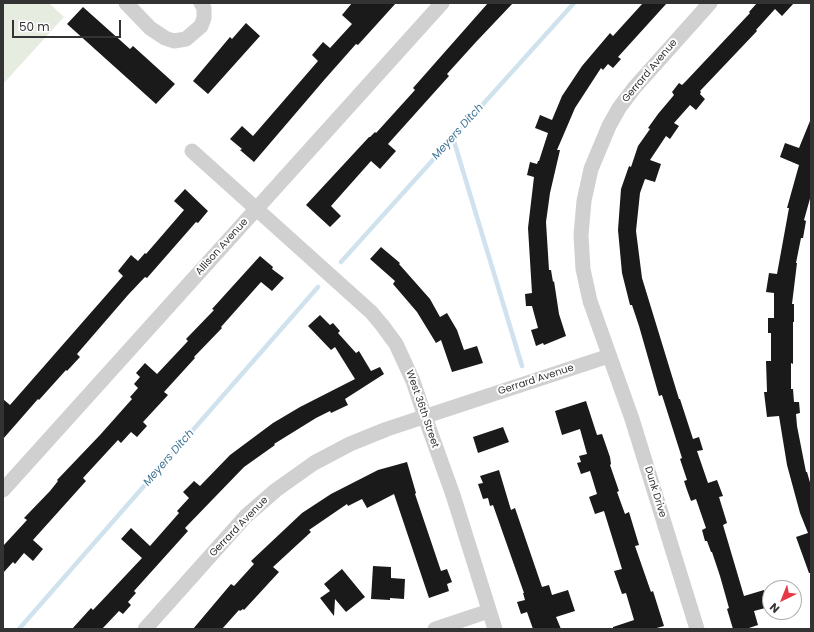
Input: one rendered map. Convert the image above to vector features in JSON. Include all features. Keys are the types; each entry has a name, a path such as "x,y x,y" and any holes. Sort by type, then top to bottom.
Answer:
{"street":[{"path":"126,3 150,28 165,38 174,41 186,39 201,26 204,18 204,8 201,3"},
{"name":"Allison Avenue","path":"3,490 442,3"},
{"name":"Gerrard Avenue","path":"145,629 232,531 256,507 276,490 314,463 350,444 387,429 609,356 587,288 582,255 581,235 583,215 591,169 606,132 627,97 710,3"},
{"name":"West 36th Street","path":"192,151 371,312 396,344 411,374 453,495 495,629"},
{"name":"Dunk Drive","path":"609,356 632,419 698,629"},
{"path":"435,629 489,611"}],"shaded area":[{"path":"3,3 49,3 64,17 3,84"}],"building":[{"path":"352,3 396,3 358,45 356,44 254,162 230,139 242,126 253,136 318,61 312,55 323,42 330,48 352,24 342,15"},
{"path":"488,3 513,3 447,74 449,76 388,144 396,151 380,169 371,161 331,206 341,216 330,227 306,205 369,137 375,132 376,133 415,90 413,88"},
{"path":"643,3 667,3 618,57 621,59 613,68 608,64 603,70 601,68 575,108 557,150 560,150 550,193 546,222 549,270 551,270 553,282 554,281 559,314 566,336 544,345 543,343 536,346 531,330 538,328 532,306 526,306 525,294 532,293 528,228 534,177 527,175 530,162 537,164 539,161 548,133 535,128 540,115 552,120 562,96 582,66 610,33 613,36"},
{"path":"757,3 794,3 782,16 775,9 756,30 757,31 700,91 700,94 705,99 696,110 690,105 674,123 679,126 670,139 666,136 650,160 661,164 655,182 645,179 640,193 636,231 642,278 679,399 693,439 699,437 703,450 697,451 708,483 717,480 723,496 719,497 727,523 723,525 744,596 762,591 762,609 754,611 758,625 746,629 733,629 720,576 712,552 707,541 705,541 702,530 706,528 696,499 691,501 687,490 684,481 687,480 680,459 682,458 662,395 659,396 632,305 630,305 622,273 618,230 621,189 629,166 631,167 638,146 650,129 648,128 674,95 672,92 679,83 682,85 687,80 750,13 749,12"},
{"path":"83,7 130,49 133,46 175,84 156,104 67,24"},
{"path":"246,23 260,36 208,94 193,81 230,37 232,39"},
{"path":"810,121 811,195 804,220 806,221 803,238 801,238 796,263 792,304 794,304 793,364 791,363 791,389 793,389 794,402 799,402 800,413 796,414 797,426 806,472 811,486 811,573 809,573 796,537 808,533 800,513 787,465 779,416 767,417 764,392 767,392 766,361 771,361 771,333 768,333 768,318 774,318 774,293 766,292 769,273 777,274 789,208 787,208 799,165 780,157 785,143 799,148"},
{"path":"185,189 208,211 198,223 196,222 147,278 145,277 128,295 77,354 80,357 39,400 38,399 3,439 3,399 10,405 123,276 118,271 131,255 138,261 145,253 146,254 184,210 174,201"},
{"path":"381,247 400,263 399,264 430,299 440,317 447,313 457,330 464,350 477,346 483,363 452,372 441,340 436,343 417,312 393,284 395,281 370,259"},
{"path":"260,256 273,267 272,269 284,278 272,291 261,282 164,392 168,395 143,422 147,426 137,437 131,432 121,443 118,440 83,478 86,481 33,540 43,549 33,561 24,553 15,564 13,562 3,573 3,546 27,520 24,518 50,491 58,481 57,480 132,399 130,397 138,388 134,384 140,377 136,373 145,363 157,374 188,341 186,339 214,310 212,309"},
{"path":"320,315 330,325 333,323 340,331 338,333 356,353 359,351 371,371 380,367 384,374 345,399 348,405 331,413 330,411 316,418 274,444 275,445 244,467 185,528 188,531 134,591 136,593 128,602 131,605 123,614 119,611 102,629 72,629 91,608 93,610 142,558 121,539 131,528 150,546 179,513 177,511 189,498 183,492 194,481 200,486 230,455 273,423 300,407 355,379 335,347 331,350 308,326"},
{"path":"586,401 597,435 602,434 610,457 610,465 619,491 617,492 625,514 629,512 639,545 635,546 651,592 653,591 664,626 653,629 613,629 613,627 634,620 626,593 622,594 614,571 622,569 604,511 595,514 589,497 597,494 590,471 581,474 577,463 581,462 579,456 587,454 580,429 562,435 555,411"},
{"path":"503,427 509,442 478,453 473,437"},
{"path":"407,462 416,493 415,494 441,571 447,569 452,582 447,584 449,591 429,598 394,494 367,508 362,499 348,506 347,504 309,530 311,532 273,567 279,572 244,610 239,610 222,629 193,629 231,584 234,586 254,564 251,561 302,513 331,494 378,470"},
{"path":"499,470 511,510 515,508 542,587 549,585 552,595 568,590 575,611 556,617 561,629 533,629 527,612 521,614 517,602 525,600 524,593 493,505 490,506 488,498 483,499 478,484 483,483 480,476"},
{"path":"373,566 391,567 391,578 405,579 404,599 371,599"},
{"path":"342,569 365,597 346,612 335,599 334,616 320,598 330,591 324,584"}],"waterway":[{"name":"Meyers Ditch","path":"341,262 574,3"},
{"path":"453,138 522,366"},
{"name":"Meyers Ditch","path":"19,629 318,287"}]}
